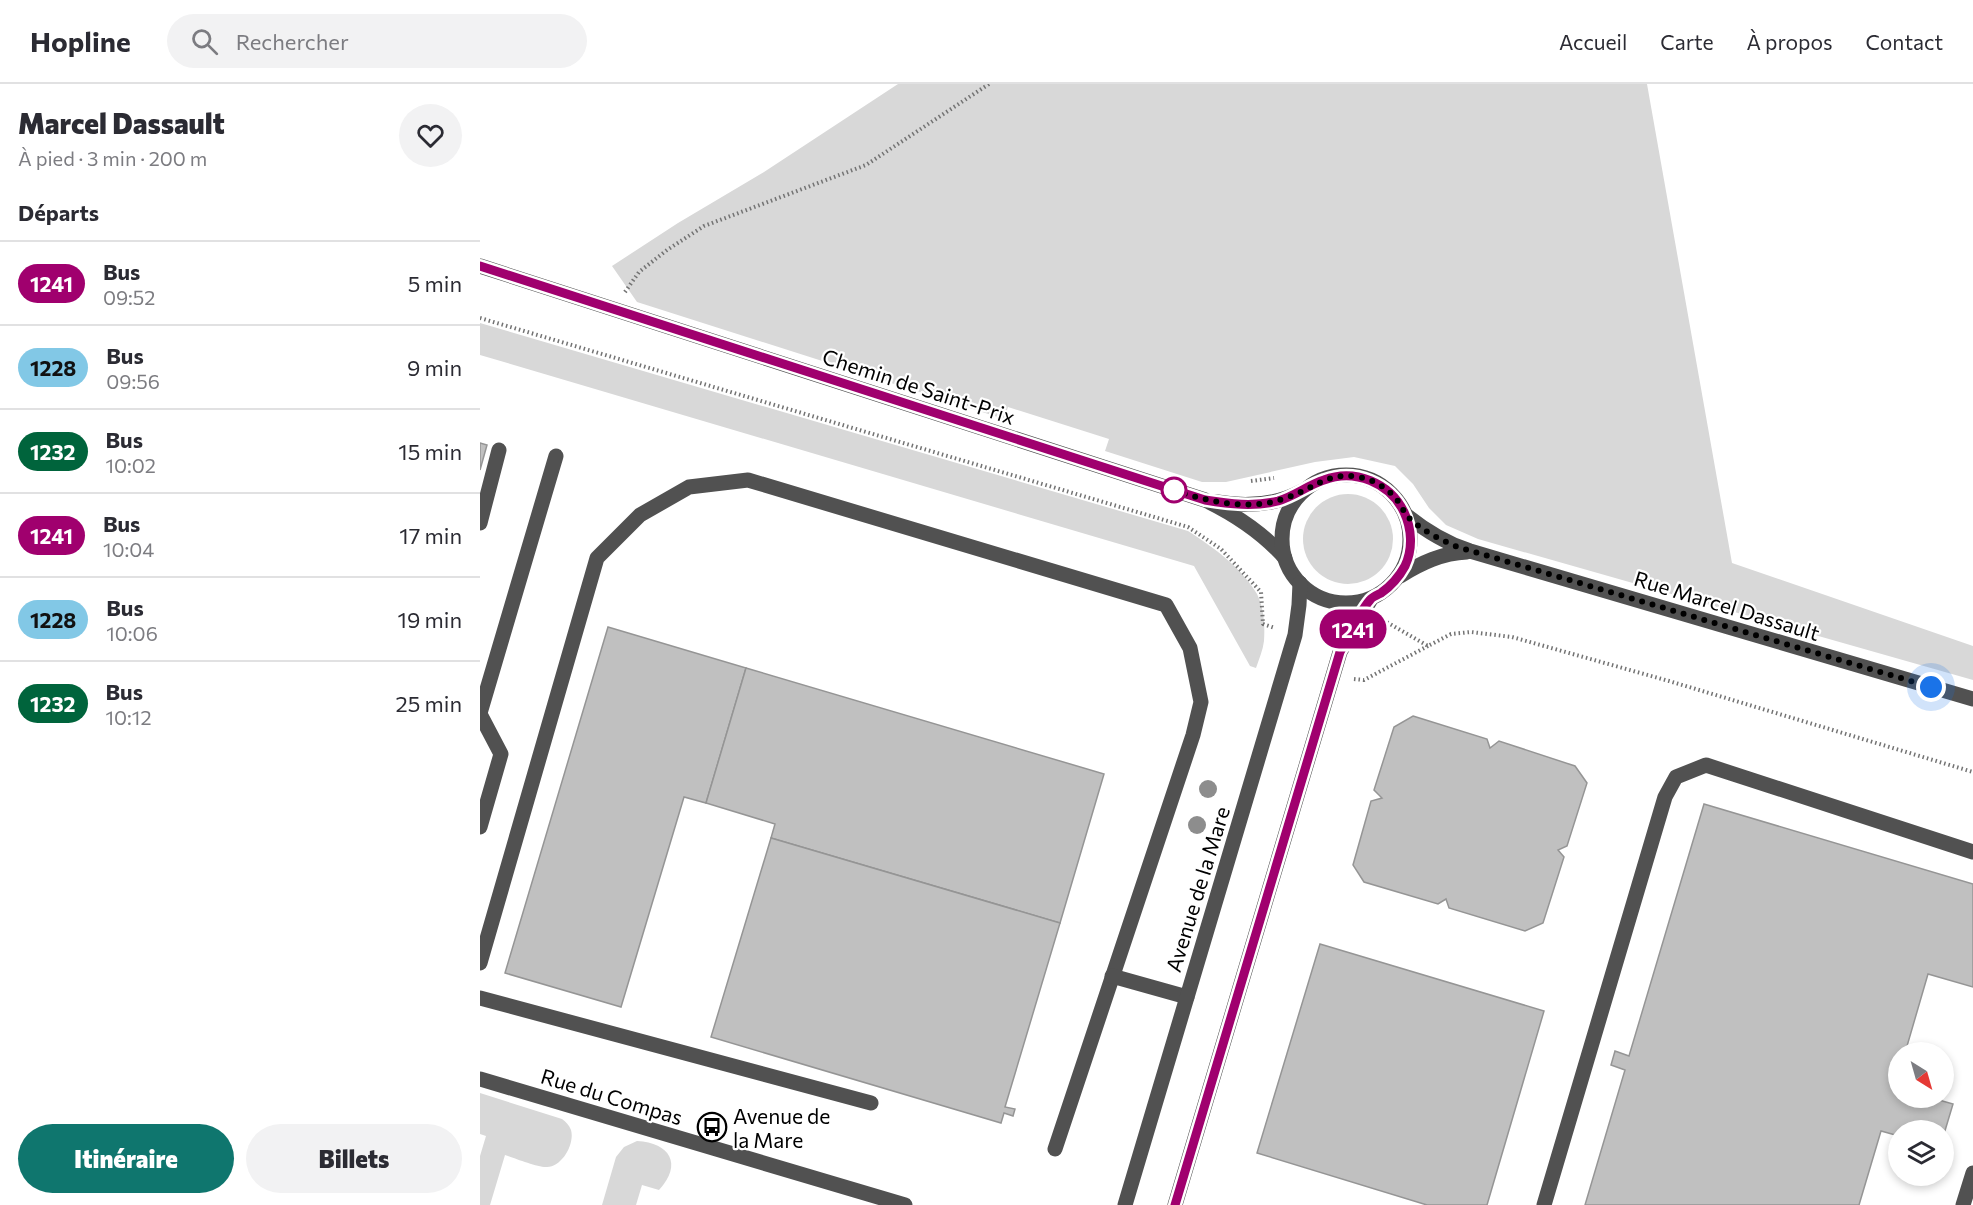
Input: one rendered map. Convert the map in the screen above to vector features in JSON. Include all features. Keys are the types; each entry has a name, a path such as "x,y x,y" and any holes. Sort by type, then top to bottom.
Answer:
{"street":[{"name":"Chemin de Saint-Prix","path":"480,266 1205,500 1256,529 1285,558"},
{"path":"480,523 499,450"},
{"path":"480,827 501,754 480,713 556,456"},
{"path":"1347,475 1371,480 1392,494 1406,515 1410,528 1410,550 1406,564 1399,577 1389,587 1371,599 1352,603 1333,602 1315,595 1292,574 1285,558 1282,539 1287,515 1293,503 1311,486 1334,477 1347,475"},
{"path":"480,963 597,558 640,515 689,487 748,480 1166,605 1190,648 1201,702 1193,735 1055,1149"},
{"name":"Chemin de Saint-Prix","path":"1205,500 1244,505 1275,501 1287,498 1311,486"},
{"name":"Rue Marcel Dassault","path":"1406,515 1431,534 1470,552 1973,699"},
{"name":"Rue Marcel Dassault","path":"1399,577 1431,559 1456,552 1470,552"},
{"name":"Avenue de la Mare","path":"1125,1205 1294,635 1300,583"},
{"path":"1175,1205 1340,652 1371,599"},
{"path":"1544,1205 1665,797 1676,777 1706,765 1973,852"},
{"path":"1112,976 1187,997"},
{"path":"480,998 871,1102"},
{"name":"Rue du Compas","path":"480,1079 883,1202 905,1205"},
{"path":"1963,1205 1973,1173"}],"path":[{"path":"619,311 625,289 639,272 704,226 866,165 989,84"},
{"path":"480,318 1188,527 1221,549 1261,592 1263,624 1277,629"},
{"path":"1382,620 1428,646"},
{"path":"1355,670 1354,679 1364,680 1451,634 1471,632 1512,637 1669,681 1973,772"}],"shaded area":[{"path":"898,84 1647,84 1732,563 1973,646 1973,680 1478,539 1446,525 1429,508 1413,484 1395,466 1354,457 1315,462 1226,482 1202,482 1105,451 1109,439 1008,407 1004,419 637,302 612,266 678,223 764,172"},
{"path":"480,323 1188,531 1235,567 1257,594 1263,611 1264,635 1263,648 1256,668 1250,666 1194,566 480,355"},
{"path":"1348,494 1365,497 1380,507 1390,522 1393,539 1390,556 1380,571 1365,581 1348,584 1331,581 1316,571 1306,556 1303,539 1306,522 1316,507 1331,497"},
{"path":"480,1093 562,1119 571,1130 572,1136 566,1154 553,1166 538,1166 505,1155 490,1205 480,1205 480,1156 486,1136 480,1134"},
{"path":"637,1141 658,1146 669,1156 671,1164 666,1181 659,1190 642,1185 636,1205 602,1205 616,1157 624,1147"}],"building":[{"path":"480,443 487,445 480,470"},
{"path":"608,627 746,668 706,803 684,797 621,1007 505,973"},
{"path":"746,668 1104,774 1060,923 771,838 775,824 706,803"},
{"path":"1413,716 1487,739 1490,748 1499,741 1575,766 1587,783 1567,846 1558,850 1564,857 1543,923 1525,931 1449,908 1446,899 1438,904 1364,882 1353,865 1371,801 1382,798 1374,790 1394,727"},
{"path":"1704,804 1973,884 1973,987 1928,974 1908,1042 1888,1042 1888,1108 1952,1108 1948,1120 1888,1120 1888,1133 1881,1131 1859,1205 1585,1205 1625,1070 1611,1065 1615,1051 1629,1056"},
{"path":"771,838 1060,923 1005,1107 1015,1109 1013,1116 1004,1113 1001,1123 711,1037"},
{"path":"1320,944 1544,1011 1487,1205 1427,1205 1257,1153"}],"bus line":[{"name":"1241","path":"480,266 1205,500 1244,505 1275,501 1287,498 1322,480 1347,475 1371,480 1382,486 1400,504 1410,528 1410,550 1406,564 1394,582 1371,599 1340,652 1175,1205"}],"place":[{"name":"Avenue de la Mare","path":"712,1127"}],"route":[{"path":"1174,490 1169,489 1205,500 1244,505 1287,498 1322,480 1334,477 1347,475 1371,480 1392,494 1406,515 1421,528 1445,542 1470,552 1931,687"}]}
